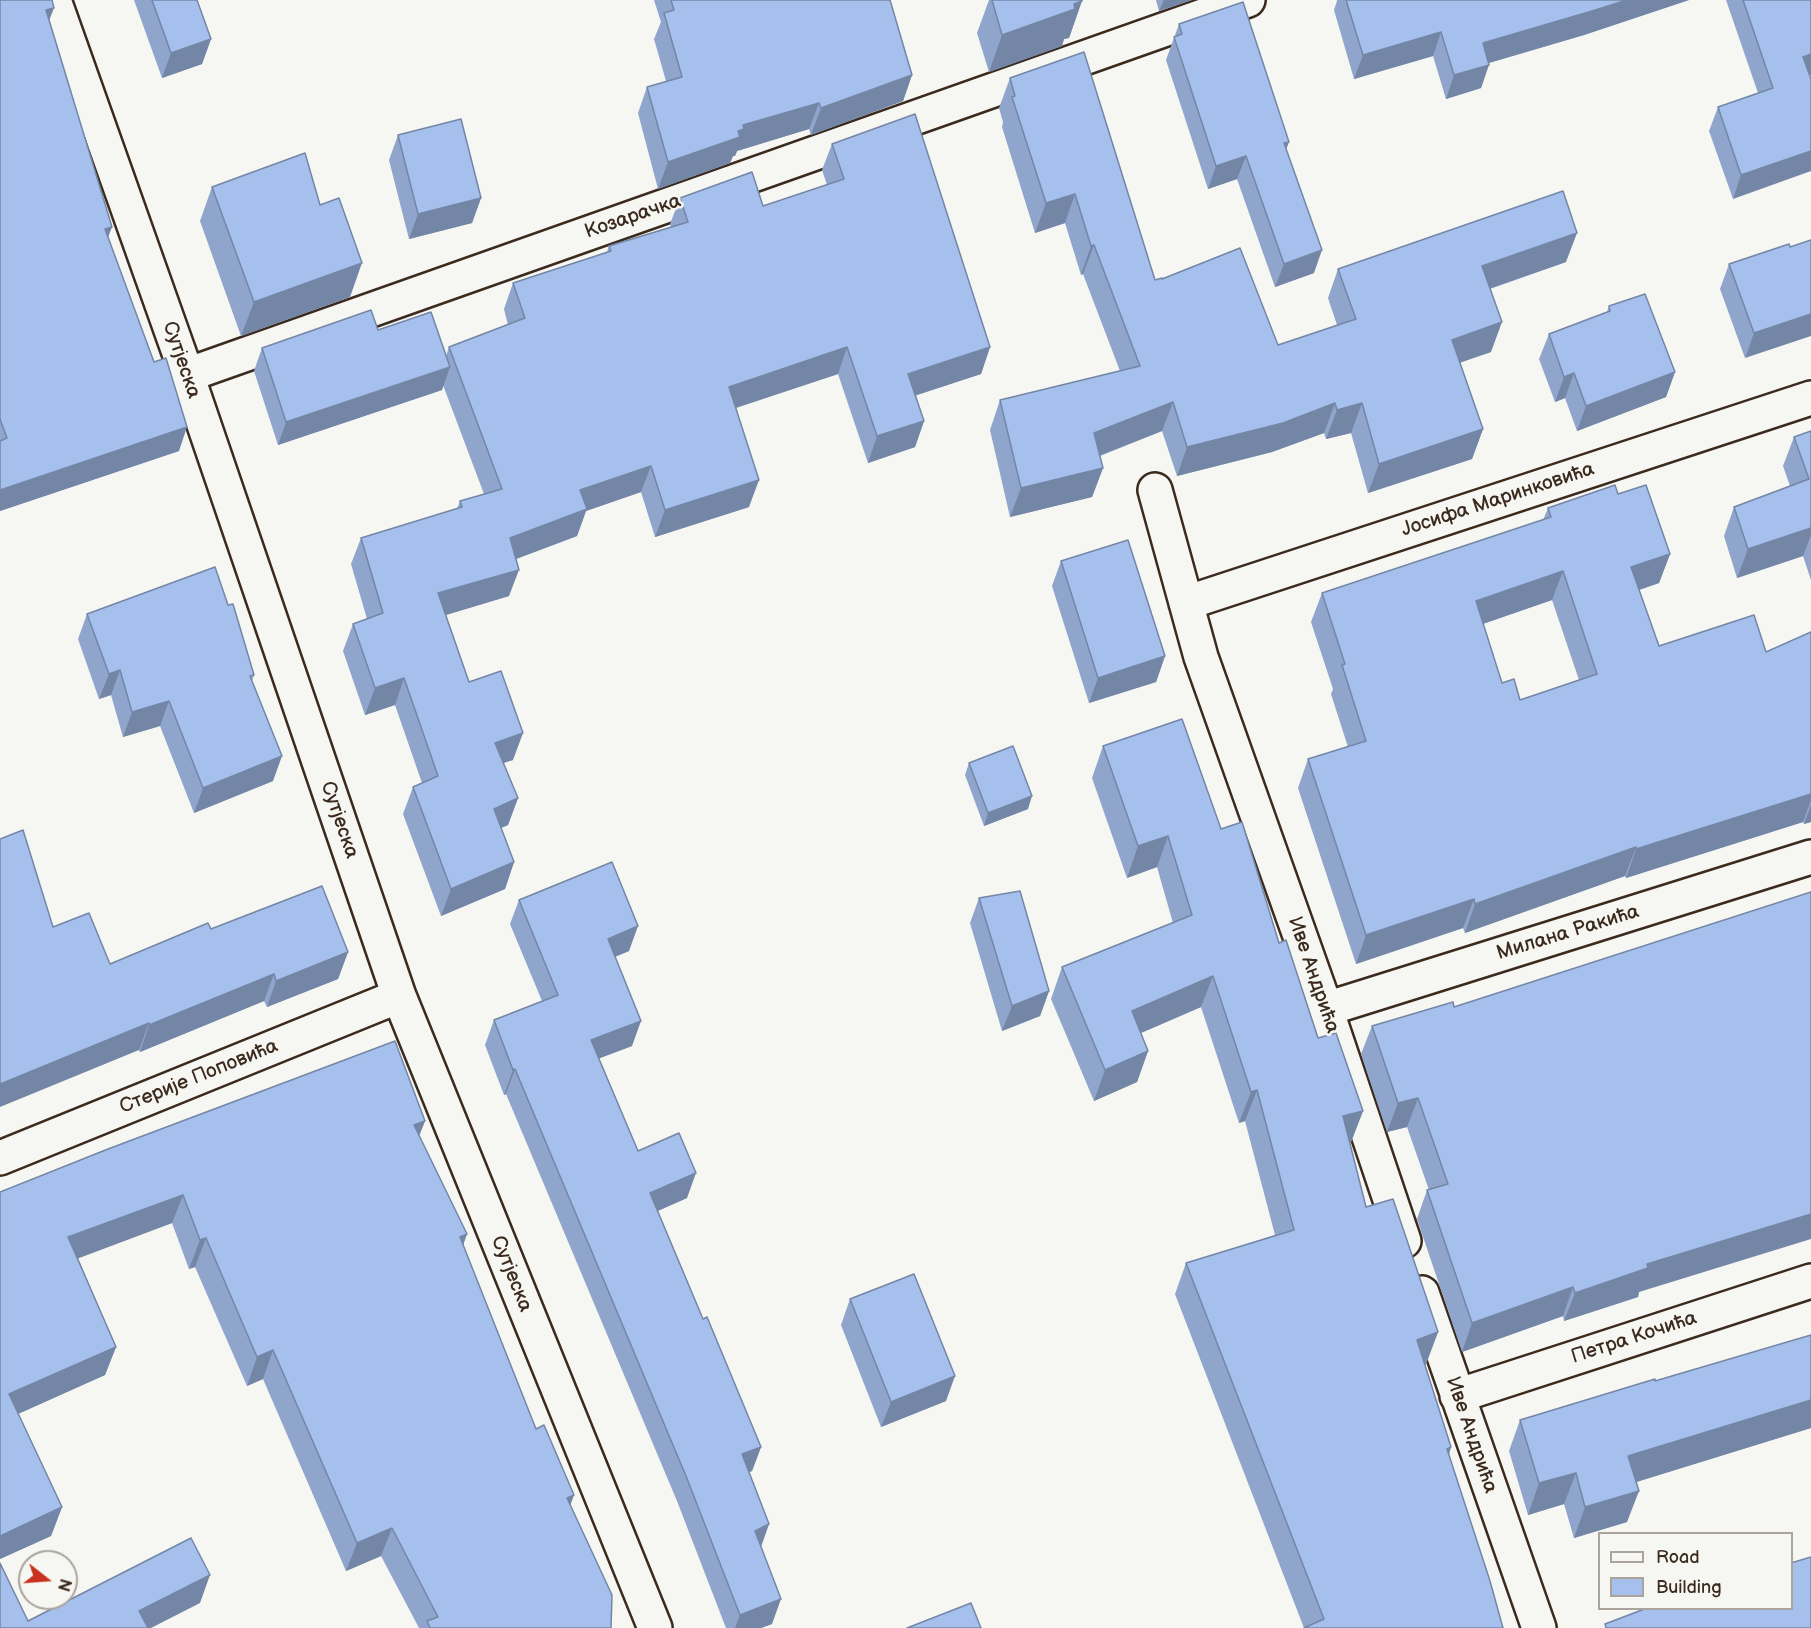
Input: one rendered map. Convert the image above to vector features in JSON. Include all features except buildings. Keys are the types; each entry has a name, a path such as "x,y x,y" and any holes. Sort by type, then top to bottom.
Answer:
{"street":[{"name":"Сутјеска","path":"54,0 187,375 399,996 655,1628"},
{"name":"Козарачка","path":"187,375 1248,0"},
{"name":"Јосифа Маринковића","path":"1186,603 1811,398"},
{"name":"Иве Андрића","path":"1155,490 1201,657 1326,1008 1457,1396 1539,1628"},
{"name":"Милана Ракића","path":"1326,1008 1811,857"},
{"name":"Стерије Поповића","path":"0,1158 399,996"},
{"name":"Петра Кочића","path":"1457,1396 1811,1281"}]}
